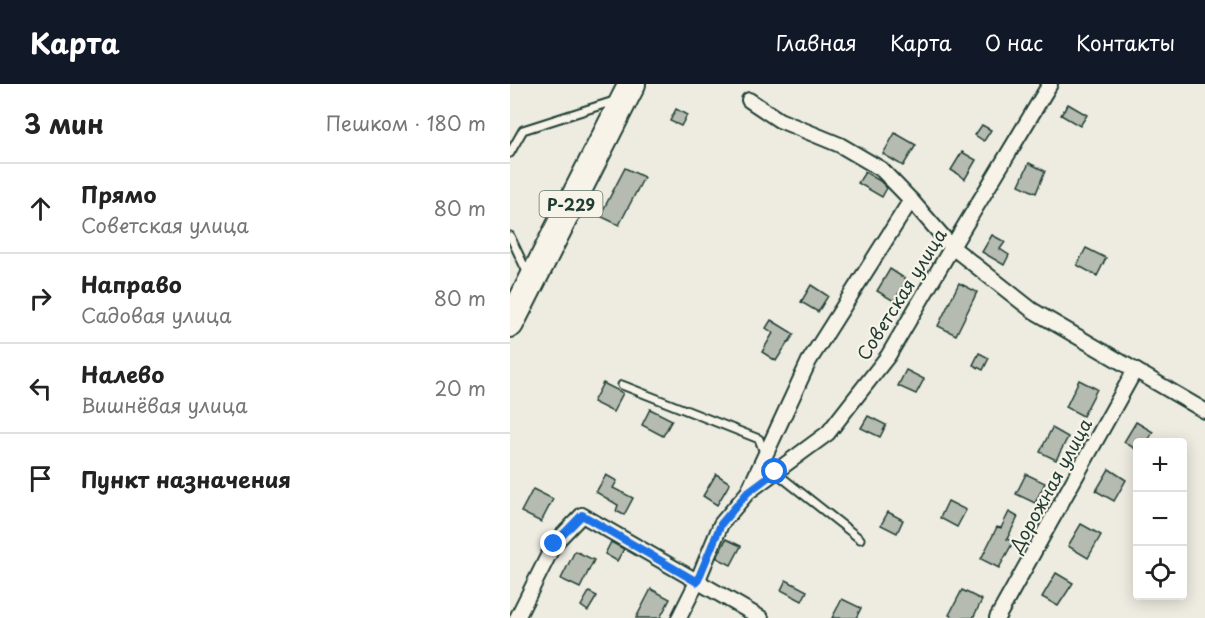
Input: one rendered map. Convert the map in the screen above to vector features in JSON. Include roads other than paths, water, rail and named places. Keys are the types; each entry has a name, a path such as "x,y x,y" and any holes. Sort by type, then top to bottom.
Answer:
{"highway":[{"name":"Р-229","path":"510,324 628,91"}],"street":[{"name":"Советская улица","path":"679,618 721,524 748,492 828,433 888,356 1050,84"},
{"path":"749,100 779,120 840,145 881,169 952,247 1032,310 1205,411"},
{"path":"748,492 809,361 911,200"},
{"name":"Дорожная улица","path":"997,618 1134,370"},
{"path":"517,618 554,544 582,515 761,618"}],"lane":[{"path":"510,153 523,130 628,91"},
{"path":"510,236 532,281"},
{"path":"622,385 759,439 775,472 860,539"}]}
